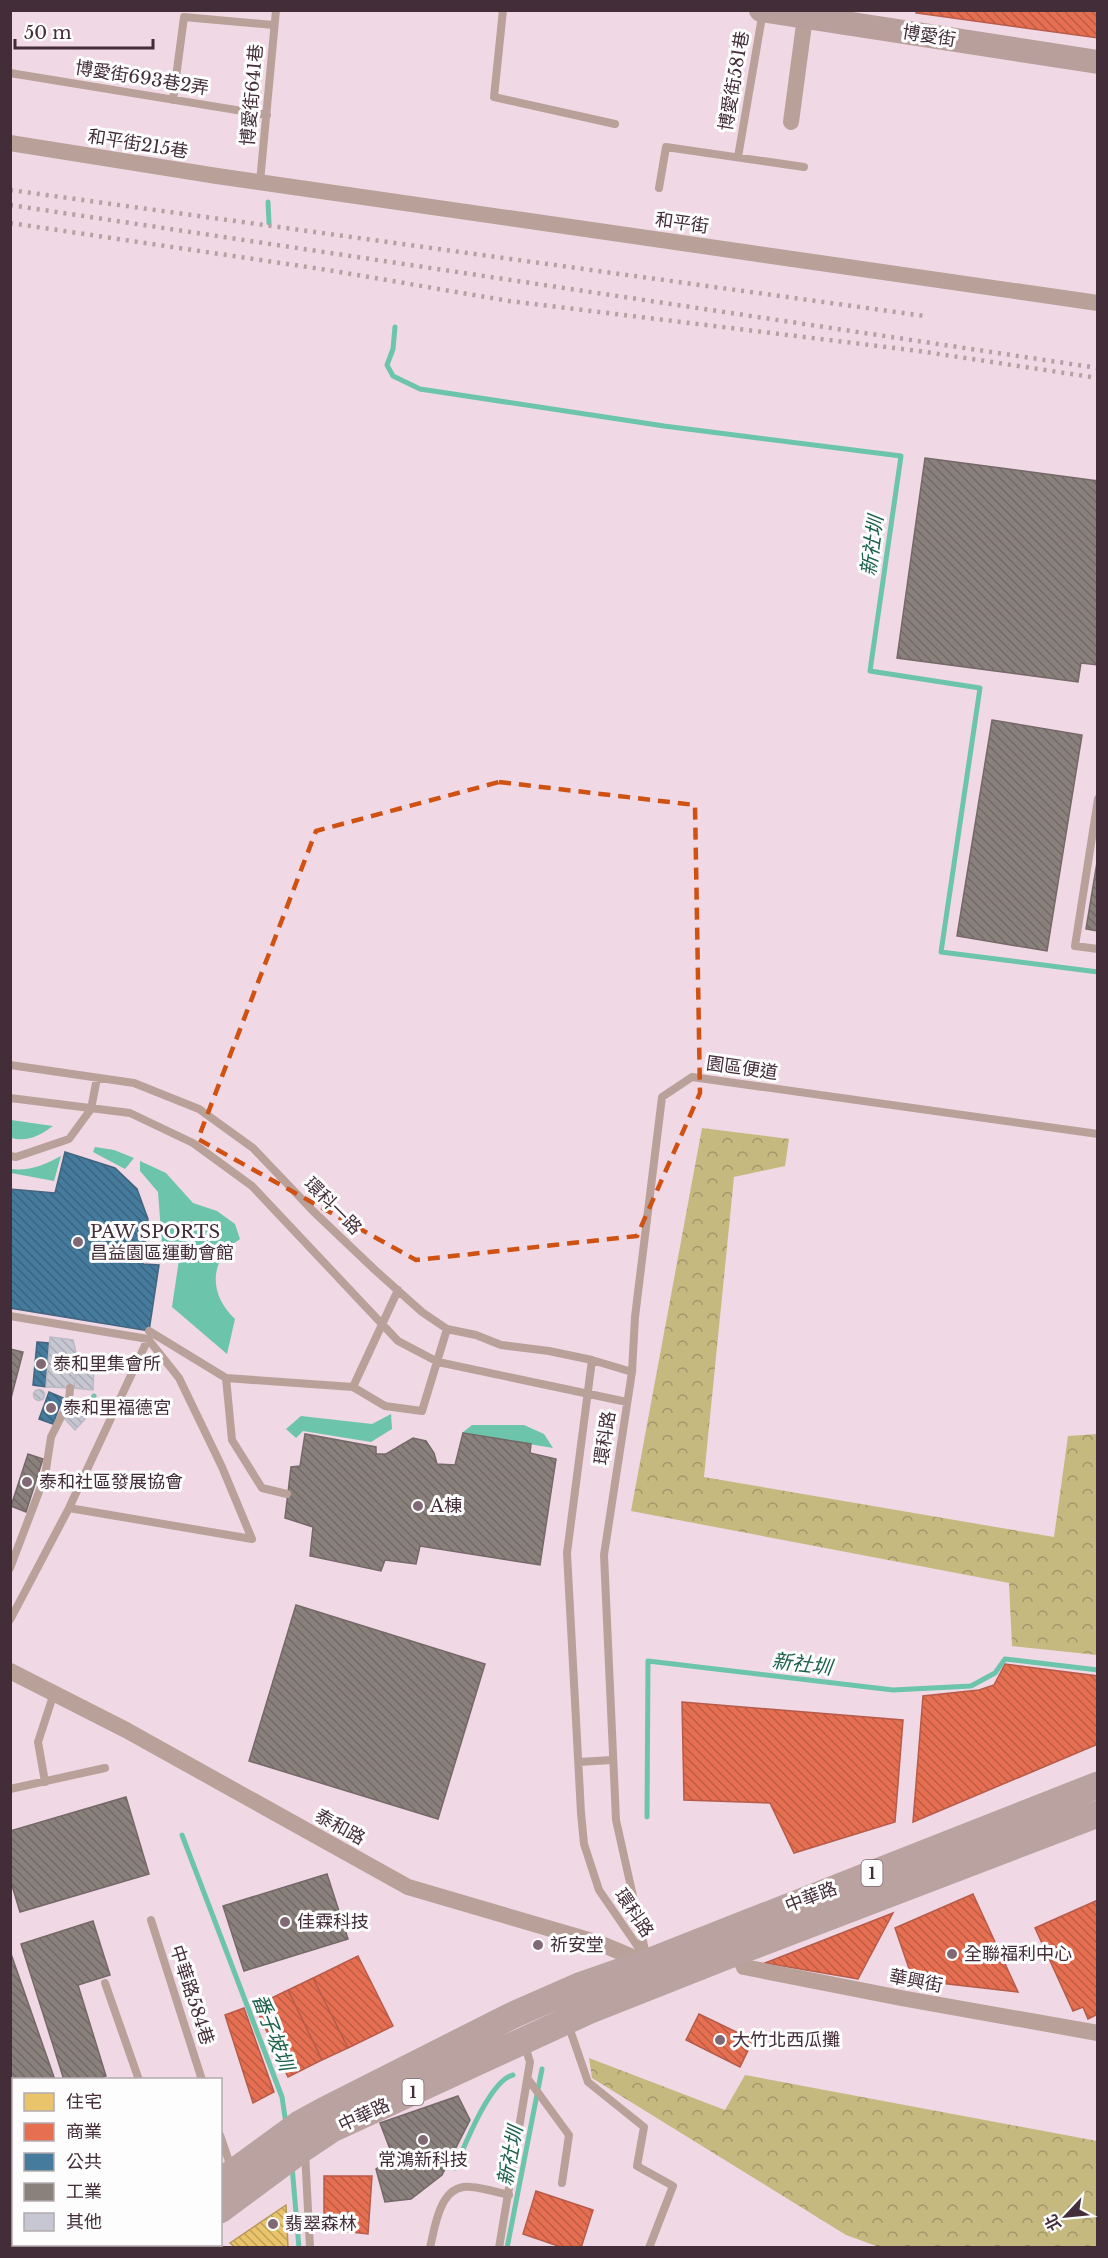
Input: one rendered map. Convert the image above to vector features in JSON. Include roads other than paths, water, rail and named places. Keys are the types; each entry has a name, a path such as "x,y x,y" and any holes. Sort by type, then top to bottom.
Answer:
{"main road":[{"name":"中華路","path":"563,2008 653,1973 1098,1785"},
{"name":"中華路","path":"653,1973 737,1952 1098,1814"},
{"name":"1","path":"517,2028 563,2008"},
{"name":"中華路","path":"303,2135 517,2028"},
{"name":"1","path":"222,2208 268,2160 303,2135"},
{"name":"1","path":"227,2178 268,2160"}],"street":[{"name":"博愛街","path":"762,11 1098,62"},
{"path":"791,122 805,17"},
{"name":"和平街215巷","path":"10,143 260,182"},
{"name":"和平街","path":"260,182 1098,303"},
{"name":"泰和路","path":"10,1671 126,1730 408,1887 591,1940 653,1973"},
{"name":"華興街","path":"737,1952 744,1966 901,1998 1098,2033"}],"lane":[{"name":"博愛街641巷","path":"260,182 276,10"},
{"path":"503,10 494,97 615,124"},
{"name":"博愛街581巷","path":"738,157 762,11"},
{"path":"173,100 184,17 274,25"},
{"name":"博愛街693巷2弄","path":"10,73 267,115"},
{"path":"659,188 666,147 804,167"},
{"path":"1098,800 1075,946 1098,949"},
{"name":"環科一路","path":"10,1065 134,1083 199,1109 253,1148 314,1212 422,1312 447,1329 476,1335 501,1345 549,1351 592,1360 632,1372"},
{"name":"園區便道","path":"632,1372 635,1317 662,1097 692,1077 1098,1134"},
{"path":"10,1156 16,1157 69,1139 91,1109 97,1078"},
{"path":"10,1098 130,1113 193,1143 252,1186 398,1341 438,1362 627,1402"},
{"path":"352,1387 398,1290"},
{"path":"10,1316 149,1335 226,1378 352,1387 385,1406 422,1411 447,1329"},
{"path":"10,1620 69,1508 149,1335"},
{"path":"69,1508 252,1539 222,1467 178,1378 149,1335"},
{"name":"環科路","path":"592,1360 567,1553 584,1844 599,1890 653,1973"},
{"name":"環科路","path":"632,1372 604,1555 616,1820 653,1973"},
{"path":"226,1378 232,1440 262,1488 288,1494"},
{"path":"10,1568 45,1476 51,1437 69,1401 70,1388"},
{"path":"45,1782 38,1742 54,1692"},
{"path":"579,1762 612,1760"},
{"path":"10,1789 105,1768"},
{"name":"中華路584巷","path":"151,1920 202,2078"},
{"path":"105,1983 139,2078"},
{"path":"563,2008 588,2082 644,2127 637,2166 673,2186 649,2247"},
{"path":"499,2247 530,2062 517,2028"},
{"path":"528,2079 569,2135 562,2183"},
{"path":"303,2135 310,2247"},
{"path":"222,2147 227,2178"},
{"path":"429,2247 441,2205 450,2193 468,2186 509,2195"}],"waterway":[{"name":"新社圳","path":"268,202 269,223"},
{"name":"新社圳","path":"395,327 393,349 387,365 393,376 420,389 664,426 901,456 870,671 980,688 941,952 1098,972"},
{"name":"番子坡圳","path":"85,1413 94,1396"},
{"name":"新社圳","path":"647,1817 648,1661 893,1690 971,1686 995,1673 1005,1659 1098,1670"},
{"name":"番子坡圳","path":"182,1835 282,2097 286,2124"},
{"name":"新社圳","path":"507,2248 542,2069"},
{"path":"455,2168 487,2101 504,2080 513,2075"},
{"name":"番子坡圳","path":"292,2166 299,2248"}],"railway":[{"path":"10,190 925,316"},
{"path":"10,205 1098,368"},
{"path":"10,223 328,270 509,301 919,351 1098,378"}],"place":[{"name":"PAW SPORTS 昌益園區運動會館","path":"78,1242"},
{"name":"泰和里集會所","path":"41,1364"},
{"name":"泰和里福德宮","path":"51,1408"},
{"name":"泰和社區發展協會","path":"27,1482"},
{"name":"A棟","path":"418,1506"},
{"name":"佳霖科技","path":"285,1922"},
{"name":"祈安堂","path":"538,1945"},
{"name":"全聯福利中心","path":"952,1954"},
{"name":"大竹北西瓜攤","path":"720,2040"},
{"name":"常鴻新科技","path":"423,2140"},
{"name":"翡翠森林","path":"273,2224"}]}
